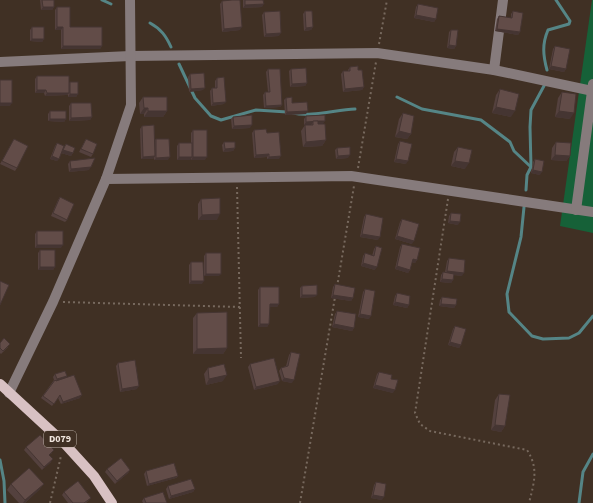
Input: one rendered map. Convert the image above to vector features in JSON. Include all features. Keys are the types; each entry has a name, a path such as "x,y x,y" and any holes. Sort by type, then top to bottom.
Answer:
{"main road":[{"name":"D079","path":"0,384 64,443 94,476 112,503"}],"street":[{"path":"9,393 53,302 106,179 131,105 130,0"},
{"path":"494,70 503,0"},
{"path":"0,62 130,56 377,53 494,70 593,89 576,210"},
{"path":"106,179 356,177 593,212"}],"path":[{"path":"300,503 387,0"},
{"path":"237,179 241,358"},
{"path":"449,190 415,413 420,424 430,431 527,450 533,459 536,474 529,503"},
{"path":"53,302 240,307"},
{"path":"50,503 64,443"}],"green space":[{"path":"593,0 593,233 560,226"}],"building":[{"path":"42,0 54,0 54,7 43,7"},
{"path":"240,0 242,27 224,29 222,1"},
{"path":"245,0 263,0 264,4 245,5"},
{"path":"418,4 438,8 436,19 416,15"},
{"path":"57,7 70,7 70,27 102,27 102,46 63,46 63,27 57,27"},
{"path":"280,11 281,33 266,34 264,12"},
{"path":"305,11 312,11 313,27 306,28"},
{"path":"513,11 523,13 520,32 497,29 499,16 512,18"},
{"path":"32,27 44,27 44,39 32,39"},
{"path":"451,30 458,30 456,46 449,45"},
{"path":"555,46 570,49 566,69 551,66"},
{"path":"358,66 358,70 362,70 364,87 345,89 343,71 350,71 350,67"},
{"path":"306,68 307,83 292,84 291,69"},
{"path":"268,69 280,69 282,105 266,106 265,92 270,92"},
{"path":"204,73 205,88 191,89 190,74"},
{"path":"37,76 69,76 69,93 47,93 46,90 37,90"},
{"path":"224,77 226,102 213,103 212,88 217,88 217,78"},
{"path":"0,80 12,80 12,103 0,103"},
{"path":"70,82 78,82 78,94 70,94"},
{"path":"500,89 519,94 515,111 496,107"},
{"path":"562,92 576,94 574,113 559,111"},
{"path":"143,97 167,97 167,111 148,111 148,108 144,108"},
{"path":"292,97 292,103 307,102 308,111 287,112 286,98"},
{"path":"71,103 91,103 92,117 71,118"},
{"path":"50,111 66,111 66,119 50,119"},
{"path":"403,113 414,116 411,134 399,131"},
{"path":"252,115 252,125 234,126 233,117"},
{"path":"325,115 325,121 306,122 306,116"},
{"path":"313,121 318,121 318,124 325,124 326,140 306,142 305,125 313,125"},
{"path":"154,125 155,156 143,157 142,126"},
{"path":"266,129 267,133 279,132 281,156 269,157 269,154 256,155 254,130"},
{"path":"193,130 207,130 207,157 193,157"},
{"path":"14,139 28,146 17,168 2,161"},
{"path":"86,139 97,144 93,154 81,149"},
{"path":"156,139 169,139 170,157 156,158"},
{"path":"400,141 412,144 408,161 396,159"},
{"path":"224,142 235,142 235,148 225,149"},
{"path":"556,142 571,143 570,156 555,155"},
{"path":"57,143 64,146 59,159 52,156"},
{"path":"179,143 192,143 192,157 179,157"},
{"path":"66,144 75,148 73,153 63,150"},
{"path":"350,147 350,155 338,156 337,148"},
{"path":"458,147 472,150 469,163 455,161"},
{"path":"95,158 91,167 71,169 70,161"},
{"path":"535,159 544,161 542,172 533,170"},
{"path":"60,197 74,204 67,220 53,213"},
{"path":"220,198 220,214 202,215 201,199"},
{"path":"451,213 461,214 460,222 450,221"},
{"path":"366,214 383,218 380,237 362,234"},
{"path":"402,219 419,224 414,241 397,236"},
{"path":"37,231 63,231 63,245 37,245"},
{"path":"402,244 420,248 417,260 413,259 410,270 397,266"},
{"path":"376,246 382,248 377,267 363,263 365,253 374,256"},
{"path":"40,250 55,250 55,267 40,267"},
{"path":"206,253 221,253 221,274 206,274"},
{"path":"449,258 465,260 464,273 447,271"},
{"path":"191,262 203,262 204,281 191,281"},
{"path":"443,272 454,274 453,280 442,279"},
{"path":"0,281 9,285 0,305"},
{"path":"335,284 355,288 353,298 333,295"},
{"path":"317,285 317,295 302,295 302,286"},
{"path":"260,287 279,287 279,304 270,304 269,324 260,324"},
{"path":"365,289 375,291 371,316 360,314"},
{"path":"397,293 410,296 409,305 395,302"},
{"path":"442,297 457,299 456,305 441,304"},
{"path":"337,311 356,314 354,328 334,324"},
{"path":"227,312 227,348 197,349 197,313"},
{"path":"455,326 466,329 461,345 450,342"},
{"path":"4,338 10,344 3,351 0,348 0,343"},
{"path":"291,352 300,354 294,380 284,378 281,368 288,366"},
{"path":"274,358 280,381 256,387 250,364"},
{"path":"135,360 139,386 122,389 118,363"},
{"path":"224,364 227,375 209,379 208,368"},
{"path":"65,371 67,376 57,379 55,374"},
{"path":"379,372 392,375 391,379 398,380 395,390 375,385"},
{"path":"74,375 82,395 63,402 60,395 54,404 43,396 55,380 56,381"},
{"path":"499,394 510,395 505,426 495,425"},
{"path":"40,435 54,450 49,455 53,459 44,467 26,447"},
{"path":"121,458 130,470 117,481 107,469"},
{"path":"174,463 178,476 149,484 146,471"},
{"path":"29,468 44,484 25,500 11,484"},
{"path":"191,479 195,489 171,496 168,486"},
{"path":"78,481 91,498 84,503 73,503 64,492"},
{"path":"376,482 386,484 384,497 373,495"},
{"path":"163,492 167,503 146,503 144,498"}],"waterway":[{"path":"102,0 111,4"},
{"path":"547,70 544,50 548,30 569,24 570,21 556,0"},
{"path":"150,23 163,33 171,47"},
{"path":"179,64 195,98 211,116 221,120 256,110 287,112"},
{"path":"526,190 527,175 531,167 531,110 545,84"},
{"path":"397,97 422,109 481,120 510,142 514,151 531,167"},
{"path":"293,113 315,114 355,109"},
{"path":"524,207 521,237 507,294 509,312 532,336 543,339 569,338 579,333 593,316"},
{"path":"579,503 583,472 593,454"},
{"path":"0,460 4,481 5,503"}]}
